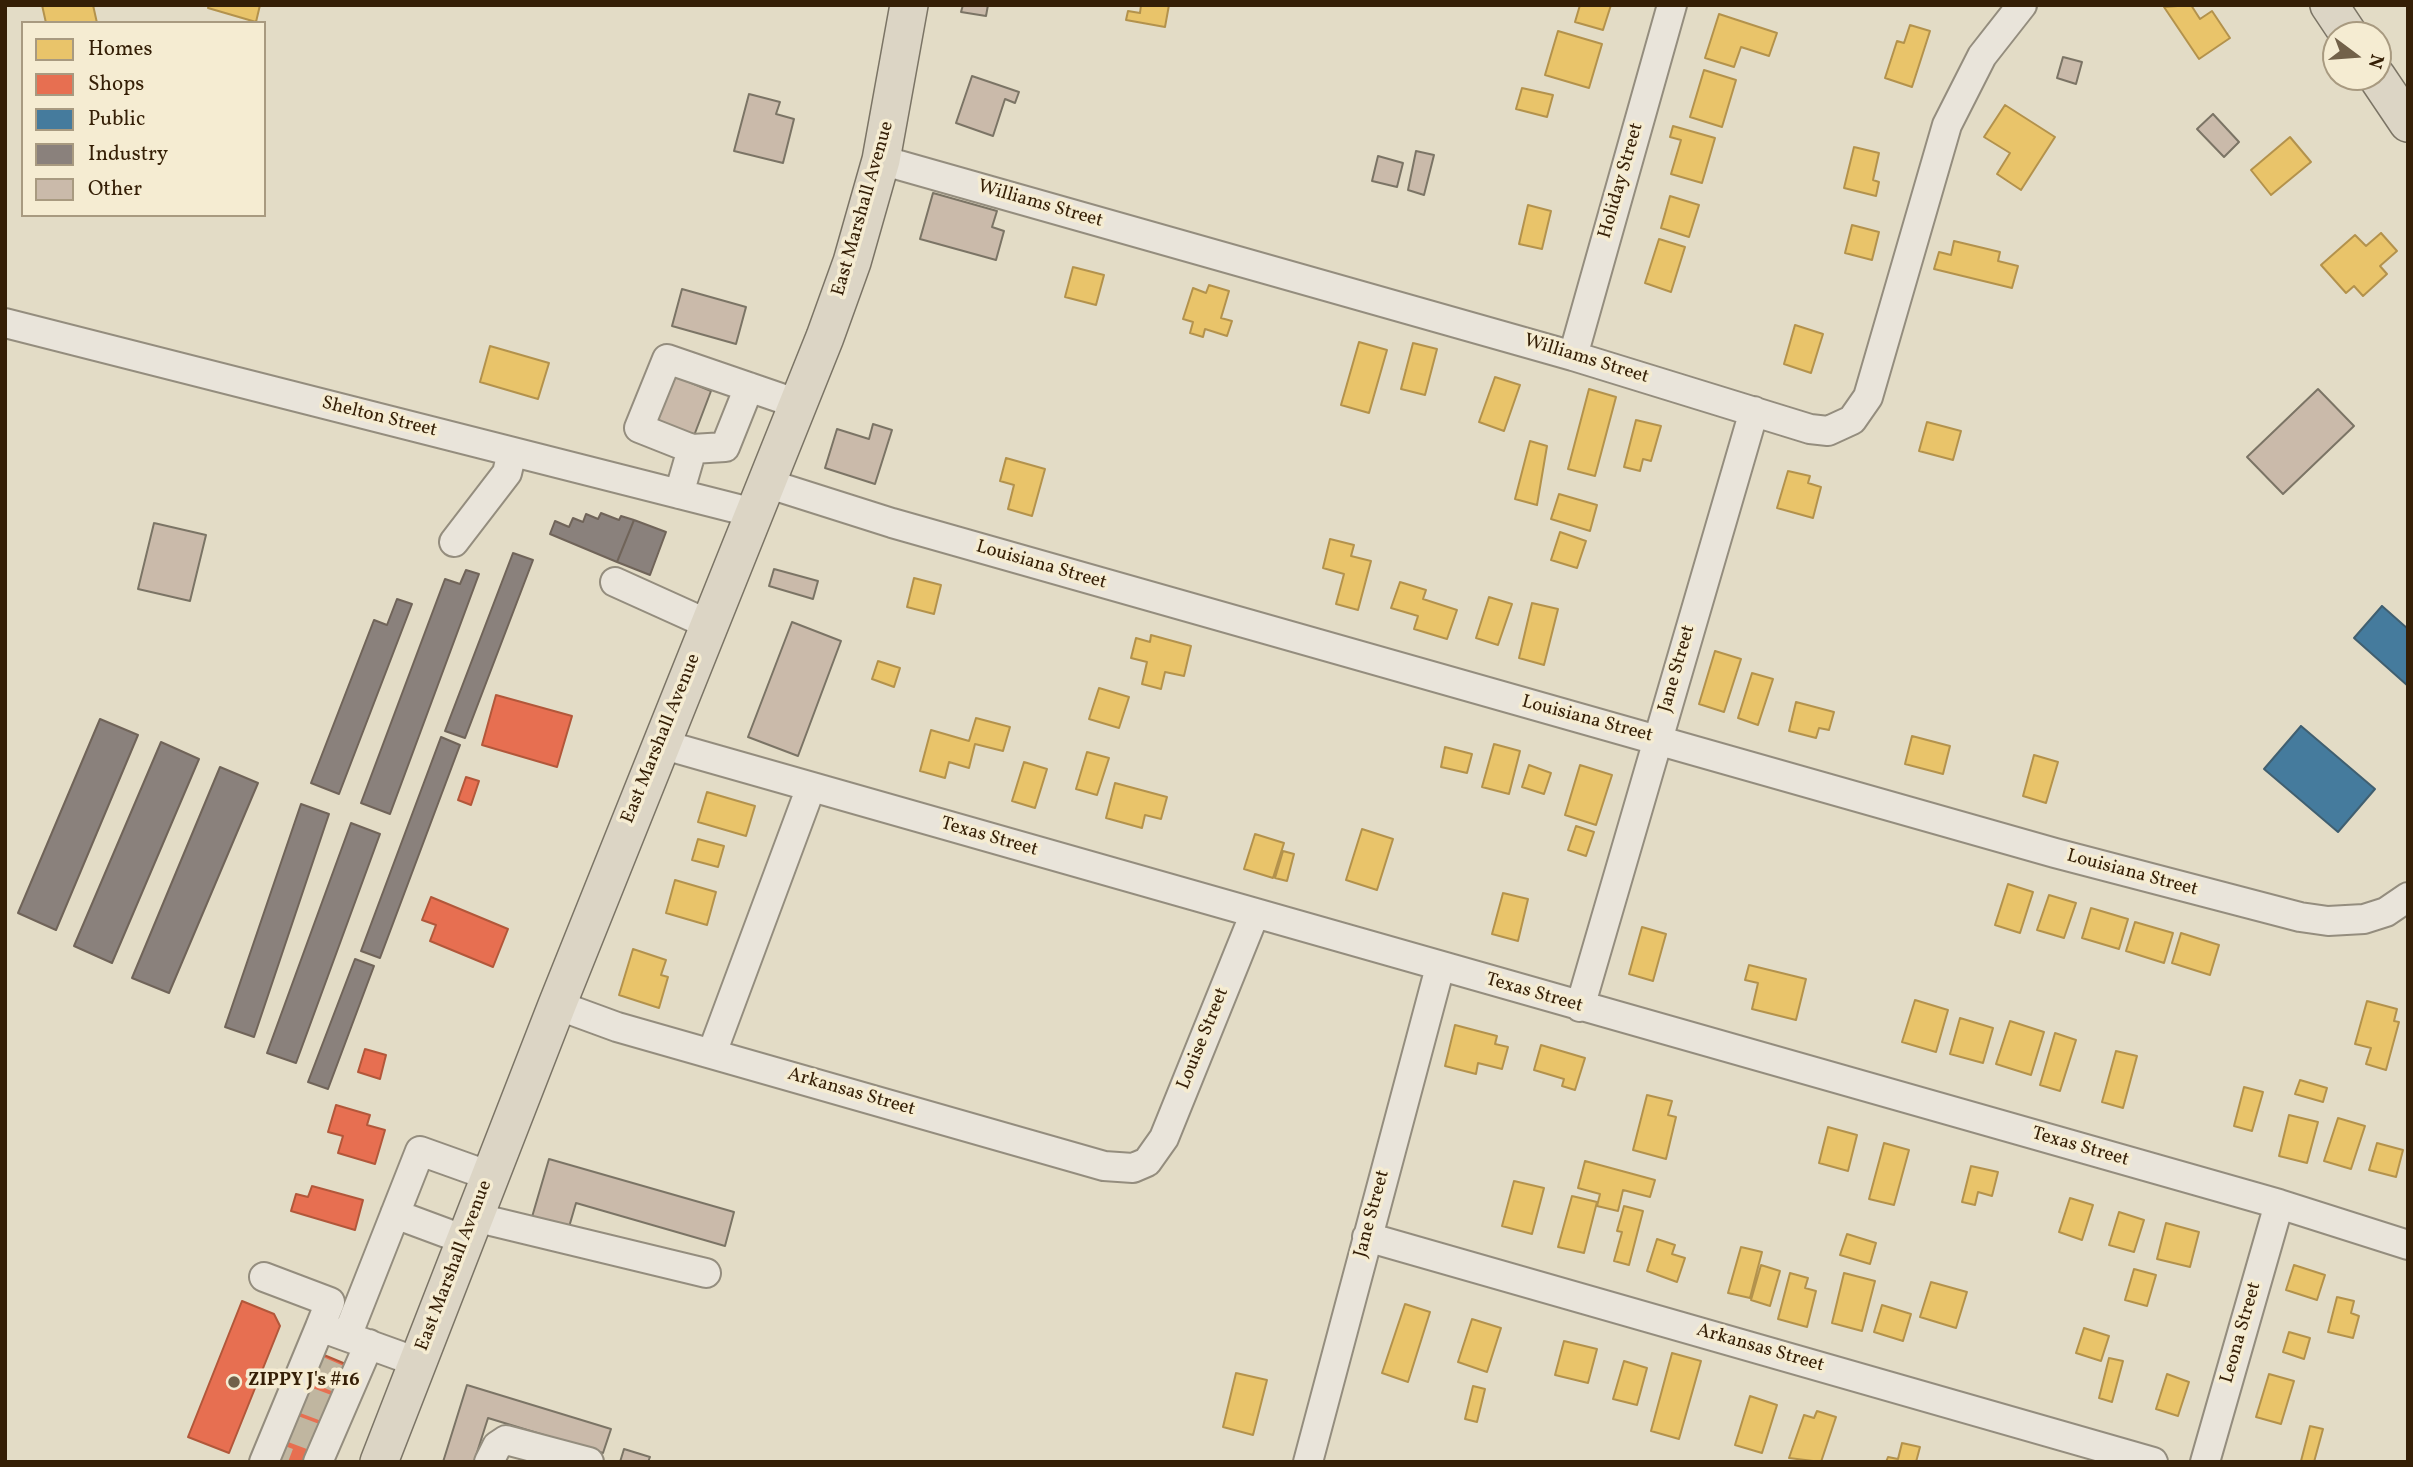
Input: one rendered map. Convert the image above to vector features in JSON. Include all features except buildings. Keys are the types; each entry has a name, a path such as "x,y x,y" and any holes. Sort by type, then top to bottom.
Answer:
{"main road":[{"name":"East Marshall Avenue","path":"379,1462 852,262 881,160 909,5"},
{"path":"2329,5 2340,21"},
{"path":"2386,91 2408,123"}],"street":[{"name":"Holiday Street","path":"1573,356 1672,5"},
{"name":"Williams Street","path":"881,160 1573,356 1811,429 1828,431 1852,420 1864,405 1947,125 1982,56 2022,5"},
{"name":"Shelton Street","path":"5,323 679,494 760,498"},
{"path":"749,387 725,447 692,449 639,428 667,359 749,387 798,404"},
{"name":"Jane Street","path":"1580,1007 1754,411"},
{"path":"679,494 692,449"},
{"path":"454,542 507,472 512,452"},
{"name":"Louisiana Street","path":"760,498 905,527 2055,853 2300,917 2353,922 2386,912 2408,897"},
{"path":"615,582 708,624"},
{"name":"Texas Street","path":"661,744 2279,1205 2408,1245"},
{"path":"712,1053 811,788"},
{"name":"Louise Street","path":"1147,1162 1164,1138 1255,913"},
{"name":"Jane Street","path":"1308,1462 1440,967"},
{"name":"Arkansas Street","path":"557,1005 617,1027 1104,1166 1133,1168 1147,1162"},
{"path":"270,1458 307,1439 316,1405 329,1375 358,1340 395,1214 420,1152 490,1176"},
{"name":"Leona Street","path":"2204,1462 2279,1205"},
{"path":"395,1214 706,1273"},
{"name":"Arkansas Street","path":"1367,1237 2153,1462"},
{"path":"264,1277 330,1302 320,1326 329,1375 316,1405 307,1439"},
{"path":"320,1326 417,1362"},
{"path":"489,1462 497,1446 506,1440 590,1462"}],"tunnel":[{"path":"318,1370 341,1380"},
{"path":"305,1400 329,1409"},
{"path":"293,1429 317,1438"},
{"path":"280,1459 288,1462"}],"place":[{"name":"ZIPPY J's #16","path":"234,1382"}]}
